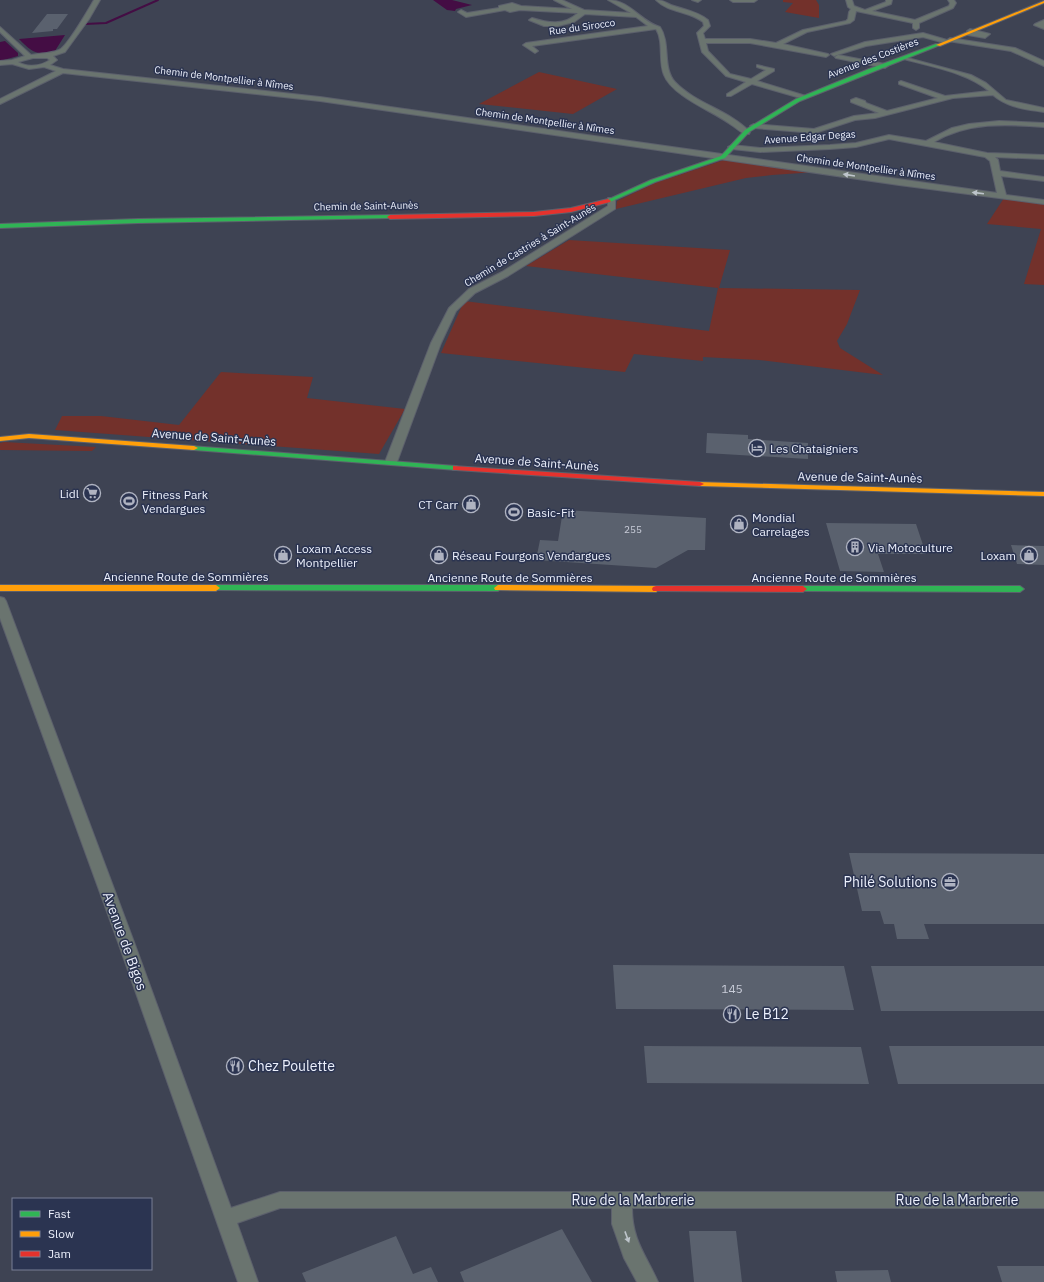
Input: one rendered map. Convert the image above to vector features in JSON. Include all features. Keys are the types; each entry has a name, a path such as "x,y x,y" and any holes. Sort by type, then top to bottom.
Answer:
{"street":[{"path":"0,63 14,62 20,58 29,56 48,56 62,51 86,19 97,0"},
{"path":"557,0 582,12"},
{"path":"611,0 638,15 652,27 658,28 662,34 664,61 667,75 672,83 685,94 722,115 746,132"},
{"path":"659,0 669,7 697,15 706,21 707,26 700,33 704,40 705,52 728,75 804,97"},
{"path":"665,0 675,7 674,8"},
{"path":"733,0 754,0"},
{"path":"849,0 851,7 855,9 916,22 951,8 953,4 951,0"},
{"path":"865,12 889,3 889,0"},
{"path":"500,2 506,7"},
{"name":"Avenue des Costières","path":"723,156 746,132 754,126 804,97 906,58 947,40 1044,2"},
{"path":"461,12 466,15 517,6 520,8 638,15"},
{"path":"777,45 804,32 848,22 851,20 852,12 855,9"},
{"path":"532,20 548,25 574,19 582,12"},
{"path":"916,22 916,29 923,36"},
{"path":"1044,22 1037,25 1044,27"},
{"name":"Rue du Sirocco","path":"535,51 526,45 652,27"},
{"path":"0,29 29,56"},
{"path":"836,56 865,44 923,36 1013,49 1044,64"},
{"path":"704,40 750,41 885,66"},
{"path":"14,62 25,66 44,65 54,60 48,56"},
{"path":"906,58 969,76 996,93 1004,101 1016,105 1044,110"},
{"name":"Chemin de Montpellier à Nîmes","path":"44,65 62,71 320,98 899,183 1044,202"},
{"path":"729,95 772,70 759,66"},
{"path":"952,70 972,69"},
{"path":"0,102 62,71"},
{"path":"901,83 945,98"},
{"path":"754,126 809,132 854,118 887,113 945,98 970,94 996,93"},
{"path":"857,103 887,113"},
{"path":"928,143 940,134 988,122 1044,125"},
{"name":"Avenue Edgar Degas","path":"732,147 760,150 830,147 856,145 889,137 928,143 987,156 1003,154 1044,157"},
{"name":"Chemin de Saint-Aunès","path":"0,226 138,221 534,214 571,210 611,200 652,181 723,156"},
{"path":"987,156 994,160 1002,196"},
{"path":"996,173 1044,179"},
{"name":"Chemin de Castries à Saint-Aunés","path":"391,462 436,343 452,310 472,291 553,246 612,207 611,200"},
{"name":"Avenue de Saint-Aunès","path":"4,428 29,436"},
{"name":"Avenue de Saint-Aunès","path":"0,439 29,436 663,483 788,488 1044,494"},
{"name":"Ancienne Route de Sommières","path":"0,588 1020,589"},
{"name":"Avenue de Bigos","path":"0,601 126,942 248,1282"},
{"path":"622,1199 622,1224 634,1258 648,1282"},
{"name":"Rue de la Marbrerie","path":"225,1219 280,1200 1044,1200"}],"shaded area":[{"path":"433,0 452,0 472,5 456,9 455,11 447,10"},
{"path":"783,0 816,0 819,5 819,18 785,12 793,3 783,2"},
{"path":"65,35 55,51 49,53 35,52 19,39"},
{"path":"5,41 18,53 18,56 0,61 0,42"},
{"path":"539,72 617,89 573,114 479,104"},
{"path":"724,160 816,172 746,178 616,209 617,201 655,183"},
{"path":"1004,198 1044,204 1044,285 1024,284 1041,229 987,224"},
{"path":"569,240 730,250 719,288 860,290 847,324 837,341 840,348 883,375 759,360 703,357 703,361 634,354 625,372 441,353 464,301 709,331 718,288 526,266"},
{"path":"221,372 313,377 307,398 405,409 379,454 55,430 62,416 101,416 179,425"},
{"path":"0,443 96,447 92,451 0,450"}],"building":[{"path":"47,14 68,14 57,29 53,29 53,31 32,33"},
{"name":"Les Chataigniers","path":"707,433 748,435 748,439 808,443 808,459 706,453"},
{"path":"563,510 706,518 705,550 688,550 656,568 536,560 540,540 558,541"},
{"path":"826,523 916,524 926,554 878,554 884,572 840,571"},
{"name":"Loxam","path":"1011,545 1044,546 1044,565 1017,564"},
{"name":"Philé Solutions","path":"849,853 1044,854 1044,924 924,924 929,939 897,939 894,924 884,924 880,911 862,911"},
{"path":"613,965 844,966 854,1010 616,1009"},
{"path":"871,966 1044,966 1044,1011 881,1011"},
{"path":"644,1046 861,1047 869,1084 647,1083"},
{"path":"889,1046 1044,1046 1044,1084 898,1084"},
{"path":"562,1229 592,1282 464,1282 460,1272"},
{"path":"689,1231 736,1231 742,1282 694,1282"},
{"path":"396,1236 413,1274 431,1267 438,1282 306,1282 302,1273"},
{"path":"997,1266 1044,1266 1044,1282 1002,1282"},
{"path":"888,1270 891,1282 837,1282 835,1271"}],"waterway":[{"path":"85,24 106,23 158,0"}],"traffic: fast":[{"path":"608,201 653,181 723,157 747,131 798,100 871,70 938,45"},
{"path":"0,226 138,221 390,217"},
{"path":"194,448 456,468"},
{"path":"216,588 498,588"},
{"path":"803,589 1020,589"}],"traffic: slow":[{"path":"938,45 1044,2"},
{"path":"0,439 29,436 194,448"},
{"path":"700,484 1044,494"},
{"path":"0,588 216,588"},
{"path":"498,588 656,589"}],"traffic: jam":[{"path":"390,217 534,214 571,210 608,201"},
{"path":"456,468 700,484"},
{"path":"656,589 803,589"}],"place":[{"name":"Les Chataigniers","path":"757,448"},
{"name":"Lidl","path":"92,493"},
{"name":"Fitness Park Vendargues","path":"129,501"},
{"name":"CT Carr","path":"471,504"},
{"name":"Basic-Fit","path":"514,512"},
{"name":"Mondial Carrelages","path":"739,524"},
{"name":"Via Motoculture","path":"855,547"},
{"name":"Loxam Access Montpellier","path":"283,555"},
{"name":"Réseau Fourgons Vendargues","path":"439,555"},
{"name":"Loxam","path":"1029,555"},
{"name":"Philé Solutions","path":"950,882"},
{"name":"Le B12","path":"732,1014"},
{"name":"Chez Poulette","path":"235,1066"}]}
